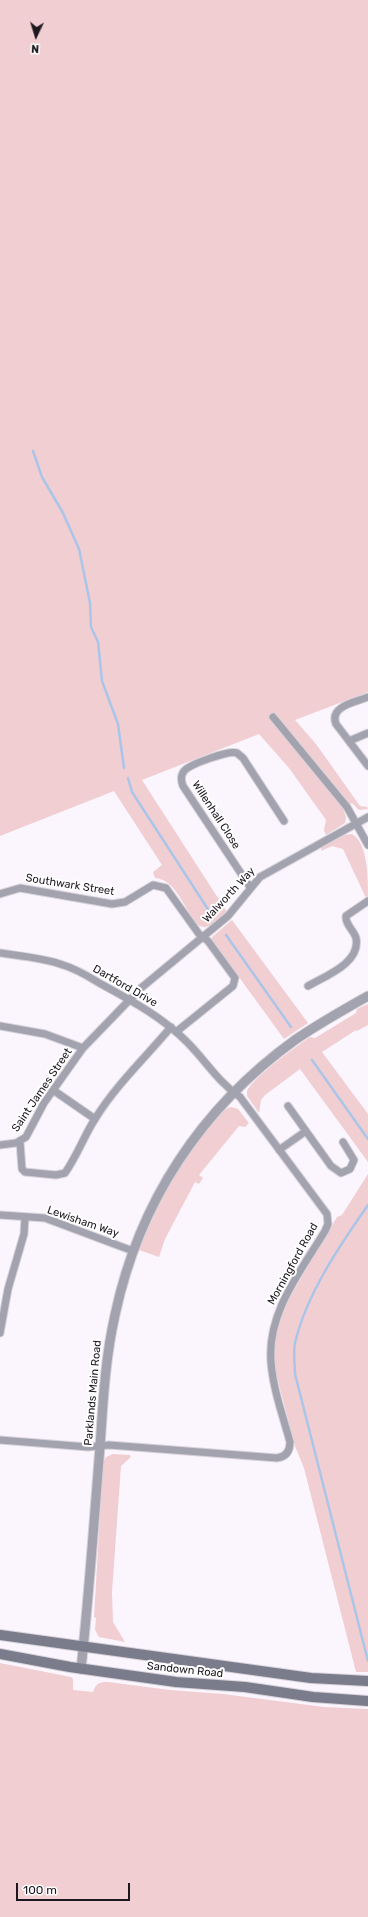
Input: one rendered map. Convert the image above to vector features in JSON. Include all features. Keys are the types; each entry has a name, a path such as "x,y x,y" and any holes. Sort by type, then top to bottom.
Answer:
{"main road":[{"name":"Sandown Road","path":"0,1635 311,1678 368,1681"},
{"name":"Sandown Road","path":"0,1654 81,1669 176,1682 245,1687 313,1697 368,1700"}],"street":[{"path":"368,697 341,708 336,712 335,721 368,766"},
{"path":"273,716 347,807 357,822 368,845"},
{"path":"349,741 368,733"},
{"name":"Willenhall Close","path":"250,887 183,786 183,773 189,767 227,753 237,752 243,758 284,821"},
{"name":"Walworth Way","path":"130,1000 141,988 228,916 250,887 260,877 280,864 368,817"},
{"name":"Southwark Street","path":"0,894 20,888 112,904 125,902 148,887 159,885 169,890 199,934 204,937 234,975 235,983 173,1030"},
{"path":"308,986 346,964 354,955 356,937 345,920 346,916 368,901"},
{"name":"Dartford Drive","path":"0,953 62,964 144,1007 173,1030 195,1051 214,1075 234,1093"},
{"name":"Parklands Main Road","path":"81,1669 106,1365 119,1296 133,1251 147,1218 181,1156 202,1126 234,1093 267,1062 289,1045 341,1011 368,997"},
{"name":"Saint James Street","path":"0,1145 20,1142 28,1135 53,1090 84,1048 130,1000"},
{"path":"0,1026 45,1034 84,1048"},
{"path":"20,1142 22,1169 25,1172 66,1173 94,1119 128,1073 173,1030"},
{"path":"53,1090 94,1119"},
{"name":"Morningford Road","path":"100,1446 277,1458 285,1455 289,1450 290,1442 272,1372 272,1334 282,1304 325,1231 328,1220 327,1214 240,1097 234,1093"},
{"path":"288,1106 331,1166 340,1173 350,1168 354,1160 343,1142"},
{"path":"279,1150 306,1132"},
{"name":"Lewisham Way","path":"0,1215 45,1218 133,1251"},
{"path":"0,1333 8,1289 24,1234 25,1217"},
{"path":"0,1440 88,1447 100,1446"}],"shaded area":[{"path":"0,0 368,0 368,692 295,720 316,744 360,806 367,807 368,809 359,810 352,803 343,808 346,817 345,823 326,835 324,830 326,820 289,768 259,734 142,780 227,912 214,924 206,927 198,925 180,897 169,884 155,878 153,872 162,865 114,791 0,836"},
{"path":"352,834 361,845 366,862 368,896 366,898 343,849 332,846 321,851 322,847 345,835"},
{"path":"232,920 308,1023 284,1039 212,940 212,937"},
{"path":"368,1004 368,1025 357,1031 356,1030 322,1052 368,1114 368,1162 300,1069 265,1095 261,1100 259,1113 247,1096 247,1091 257,1078 266,1070 310,1037 315,1038 356,1013 357,1009"},
{"path":"231,1107 238,1109 249,1123 245,1127 239,1126 199,1175 203,1178 199,1184 195,1182 165,1239 159,1257 139,1250 153,1217 179,1169 211,1125 222,1112"},
{"path":"368,1174 368,1672 356,1672 304,1468 295,1446 276,1373 274,1354 276,1334 284,1307 337,1217 342,1215"},
{"path":"113,1454 130,1455 131,1457 121,1466 112,1592 113,1622 125,1642 99,1637 95,1630 96,1618 94,1617 103,1463 106,1457"},
{"path":"0,1663 71,1677 73,1679 73,1690 93,1692 98,1684 108,1682 170,1690 223,1694 324,1707 368,1709 368,1917 0,1917"}],"waterway":[{"path":"33,451 42,477 63,513 79,549 90,603 91,627 98,642 102,681 118,724 124,768"},
{"path":"128,778 132,792 213,917"},
{"path":"226,935 291,1027"},
{"path":"312,1060 368,1139"},
{"path":"368,1205 335,1254 307,1307 295,1343 294,1355 295,1374 368,1661"}]}
